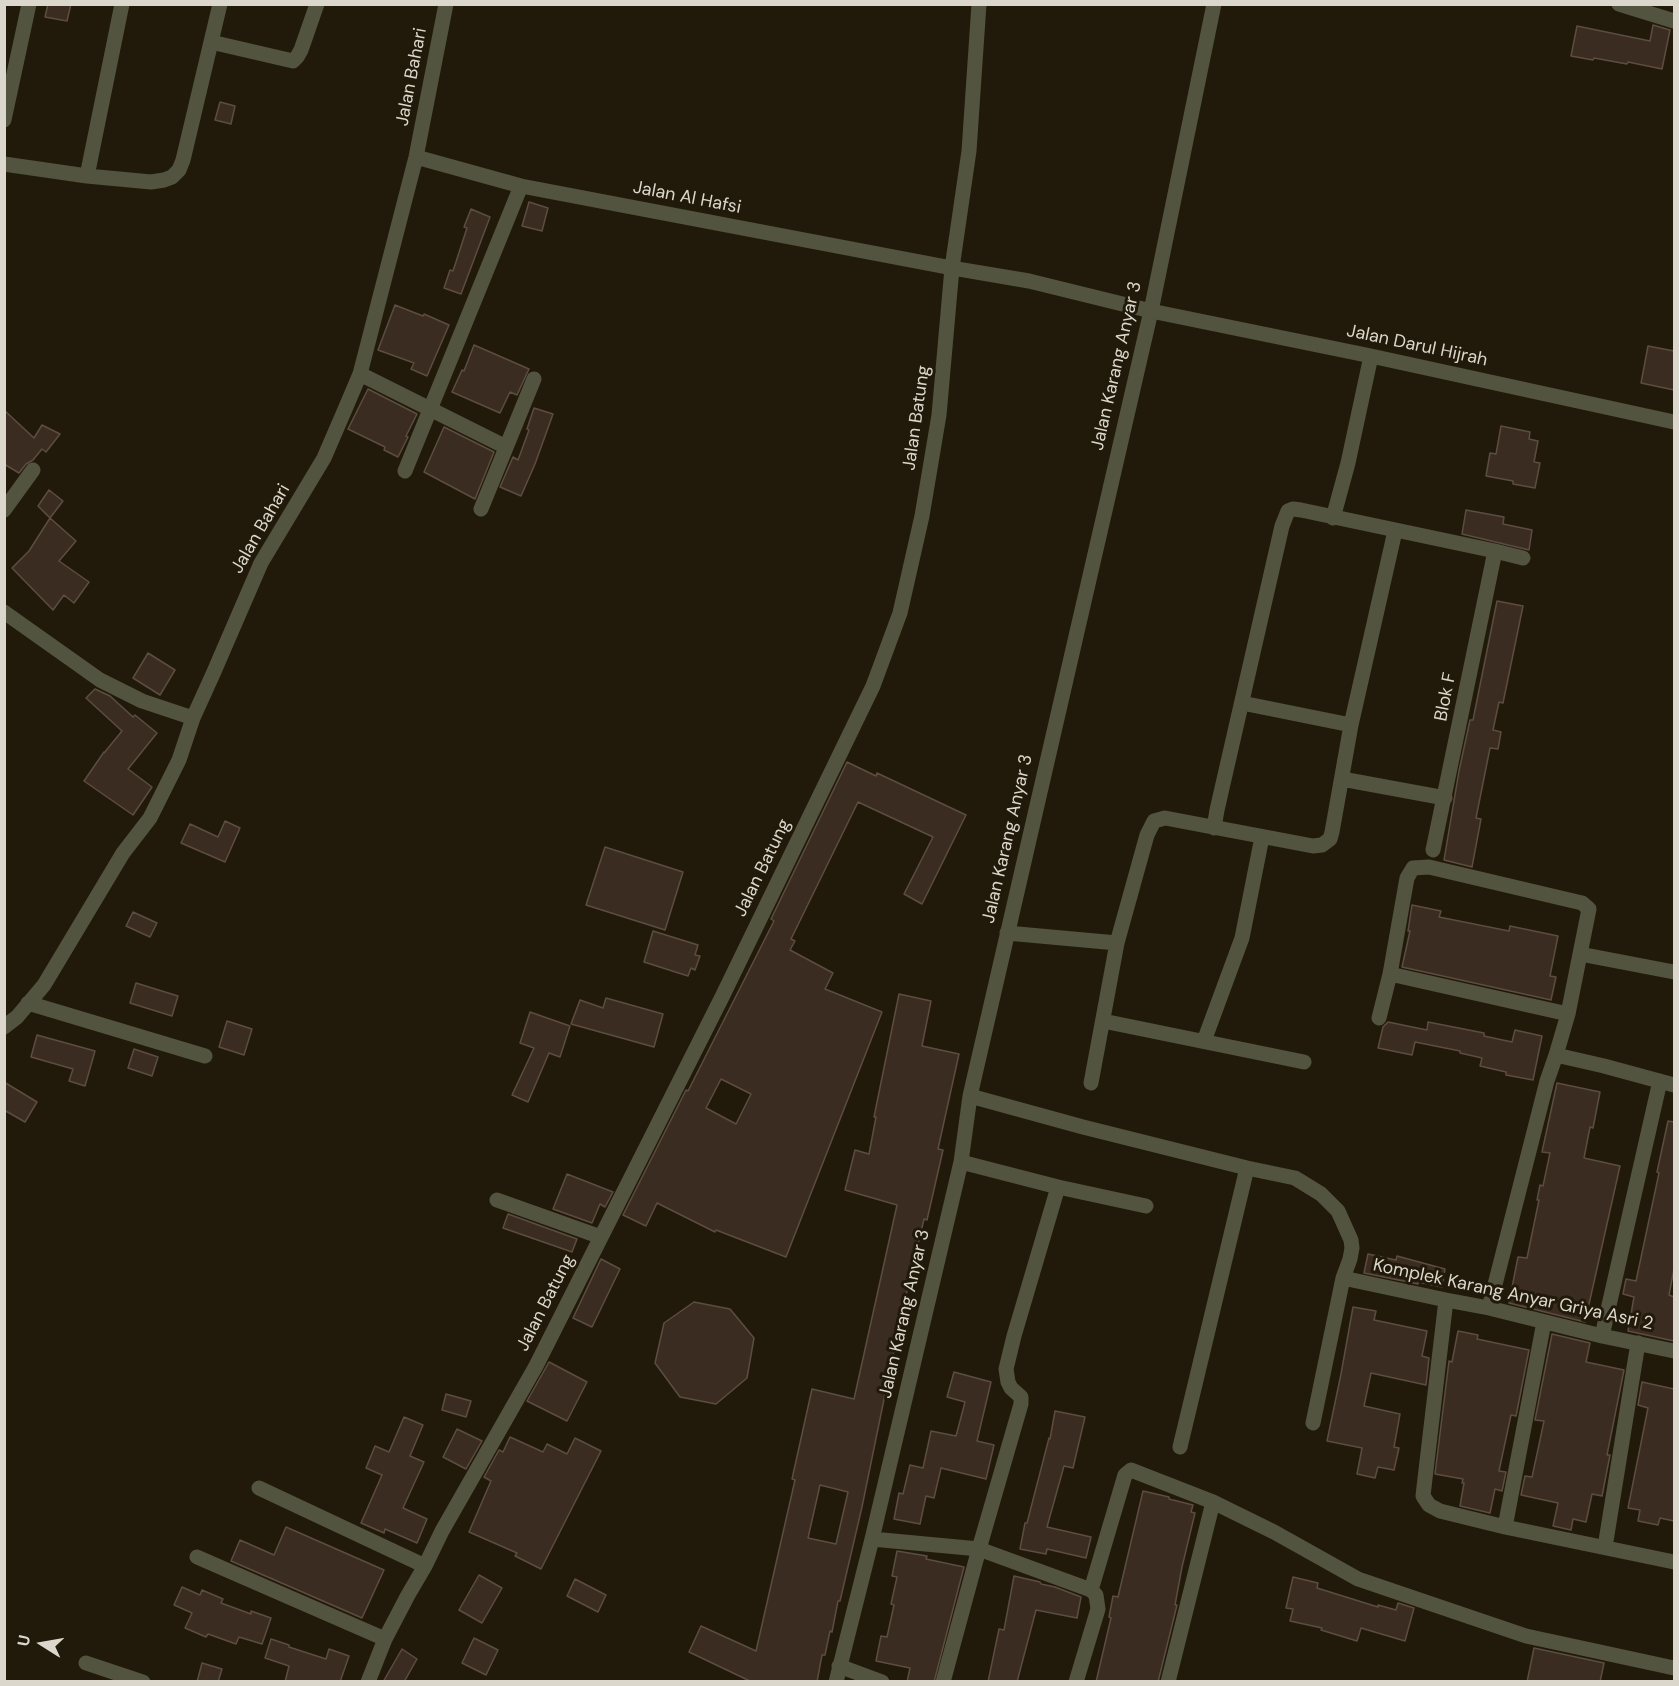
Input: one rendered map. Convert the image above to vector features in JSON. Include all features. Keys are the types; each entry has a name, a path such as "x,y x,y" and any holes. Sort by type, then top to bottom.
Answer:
{"street":[{"path":"4,120 29,4"},
{"path":"87,176 122,4"},
{"path":"4,164 87,176 151,182 172,177 179,170 183,160 220,4"},
{"path":"211,42 293,61 301,50 317,4"},
{"name":"Jalan Bahari","path":"4,1027 17,1017 44,985 123,853 150,818 179,760 193,718 261,563 324,458 360,374 416,157 446,4"},
{"name":"Jalan Batung","path":"368,1682 385,1640 442,1531 536,1366 722,997 873,687 900,613 922,516 939,415 952,268 969,151 979,4"},
{"name":"Jalan Karang Anyar 3","path":"836,1682 961,1162 970,1096 1150,311 1214,4"},
{"path":"1619,4 1674,21"},
{"name":"Jalan Al Hafsi","path":"416,157 521,186 1029,281 1150,311"},
{"path":"405,471 521,186"},
{"name":"Jalan Darul Hijrah","path":"1150,311 1674,422"},
{"path":"1333,518 1348,463 1371,356"},
{"path":"360,374 506,447"},
{"path":"481,509 534,379"},
{"path":"4,510 33,470"},
{"path":"1214,828 1286,515 1293,509 1523,558"},
{"path":"1092,1083 1117,943 1148,835 1154,822 1165,818 1314,846 1325,844 1330,839 1351,725 1395,531"},
{"name":"Blok F","path":"1433,850 1495,551"},
{"path":"4,612 100,680 142,701 193,718"},
{"path":"1242,703 1351,725"},
{"path":"1342,779 1445,798"},
{"path":"1204,1041 1242,938 1262,837"},
{"path":"1379,1018 1390,974 1407,878 1413,868 1429,867 1582,903 1589,909 1568,1014 1547,1081 1489,1308"},
{"path":"1007,933 1117,943"},
{"path":"1580,954 1674,972"},
{"path":"1390,974 1568,1014"},
{"path":"28,1003 205,1056"},
{"path":"1103,1021 1304,1062"},
{"path":"1556,1055 1667,1083 1602,1336"},
{"path":"970,1096 1083,1127 1295,1178 1322,1194 1338,1211 1351,1240 1352,1248 1343,1278 1313,1423"},
{"path":"961,1162 1058,1187 1146,1206"},
{"path":"1180,1447 1247,1168"},
{"path":"943,1682 1021,1404 1021,1397 1008,1382 1006,1368 1058,1187"},
{"path":"497,1200 601,1237"},
{"name":"Komplek Karang Anyar Griya Asri 2","path":"1343,1278 1489,1308 1674,1351"},
{"path":"1446,1300 1423,1496 1433,1508 1505,1527 1674,1562"},
{"path":"1505,1527 1544,1322"},
{"path":"1605,1548 1638,1343"},
{"path":"1091,1590 1125,1475 1131,1470 1213,1502 1274,1532 1358,1579 1527,1636 1674,1668"},
{"path":"259,1488 425,1566"},
{"path":"1168,1682 1213,1502"},
{"path":"872,1539 979,1549 1091,1590 1096,1595 1098,1609 1076,1682"},
{"path":"197,1557 385,1640"},
{"path":"86,1663 143,1682"},
{"path":"839,1666 882,1682"}],"building":[{"path":"48,4 71,4 67,21 45,17"},
{"path":"1653,25 1670,30 1662,69 1628,62 1627,64 1571,56 1577,26 1650,41"},
{"path":"220,102 235,106 231,124 215,120"},
{"path":"529,202 548,208 542,231 522,226"},
{"path":"471,209 490,217 461,294 444,288 450,270 453,271"},
{"path":"395,305 449,325 427,376 411,369 414,363 378,350"},
{"path":"474,345 529,369 517,395 510,392 500,413 452,392 462,370 464,371"},
{"path":"1648,346 1674,351 1674,390 1641,383"},
{"path":"368,389 417,414 398,457 384,450 385,447 348,429"},
{"path":"534,408 553,414 521,496 500,487 513,457 518,460"},
{"path":"4,410 34,438 42,425 60,434 46,452 42,449 19,473 4,464"},
{"path":"1501,426 1530,432 1529,439 1538,441 1534,462 1540,463 1535,488 1486,476 1490,453 1496,454"},
{"path":"444,427 494,452 475,499 424,472"},
{"path":"49,490 63,501 50,518 38,506"},
{"path":"1466,510 1504,517 1503,524 1532,530 1529,550 1462,534"},
{"path":"50,518 76,541 59,561 89,582 74,603 64,595 53,610 12,568 29,551"},
{"path":"1497,601 1523,606 1503,703 1499,702 1493,730 1501,732 1498,749 1490,748 1476,818 1481,819 1472,867 1444,860 1459,771 1470,720 1473,720"},
{"path":"148,653 175,670 160,695 133,678"},
{"path":"95,689 110,696 133,717 135,715 157,733 128,769 152,787 133,815 84,781 122,731 86,698"},
{"path":"847,762 876,776 877,773 966,815 922,904 904,894 933,837 858,802 791,939 795,941 790,950 833,973 825,989 882,1012 786,1257 716,1230 715,1232 657,1203 646,1226 623,1215 774,921 771,919","holes":["721,1079 751,1094 736,1124 706,1108"]},
{"path":"225,821 240,828 225,862 181,843 190,824 218,837"},
{"path":"605,847 683,872 665,930 586,905"},
{"path":"1412,905 1441,911 1439,917 1509,931 1510,926 1558,936 1550,976 1556,977 1551,1000 1402,967 1410,931 1408,931"},
{"path":"133,912 157,923 150,937 126,926"},
{"path":"653,931 698,945 695,955 700,956 695,970 691,968 688,976 644,962"},
{"path":"136,983 178,996 172,1016 130,1003"},
{"path":"899,994 931,1001 922,1046 959,1054 938,1149 943,1150 900,1321 862,1507 832,1632 830,1631 825,1655 822,1655 817,1682 752,1682 689,1652 701,1626 756,1651 795,1480 792,1479 812,1389 854,1399 897,1205 845,1190 855,1150 869,1154 876,1117 874,1117","holes":["820,1485 848,1492 836,1544 808,1538"]},
{"path":"606,998 663,1014 654,1047 571,1024 580,1000 603,1008"},
{"path":"530,1012 570,1026 560,1057 549,1053 528,1102 512,1095 534,1048 520,1043"},
{"path":"227,1021 252,1029 244,1055 219,1047"},
{"path":"1388,1022 1427,1030 1428,1022 1484,1033 1484,1036 1512,1042 1515,1030 1542,1036 1533,1080 1506,1075 1506,1072 1480,1066 1482,1058 1460,1053 1460,1051 1415,1042 1412,1055 1378,1048 1383,1027"},
{"path":"37,1035 95,1051 85,1086 69,1081 73,1069 31,1057"},
{"path":"134,1049 158,1057 152,1076 128,1068"},
{"path":"4,1082 37,1102 25,1122 4,1110"},
{"path":"1557,1083 1600,1092 1584,1158 1620,1166 1585,1322 1509,1303 1518,1257 1527,1258 1540,1185 1543,1186 1550,1153 1542,1152"},
{"path":"1668,1121 1674,1122 1674,1269 1669,1295 1674,1297 1674,1341 1628,1331 1634,1297 1623,1294 1626,1279 1636,1281"},
{"path":"567,1174 613,1192 605,1207 600,1204 592,1223 553,1209"},
{"path":"508,1214 577,1239 572,1252 503,1228"},
{"path":"1368,1254 1396,1260 1397,1256 1445,1269 1442,1287 1364,1273"},
{"path":"601,1259 620,1269 592,1327 573,1318"},
{"path":"694,1302 730,1309 754,1338 747,1378 716,1404 680,1397 655,1363 664,1323"},
{"path":"1353,1307 1376,1311 1374,1320 1427,1331 1422,1356 1429,1358 1426,1385 1371,1373 1364,1406 1400,1414 1394,1447 1399,1448 1394,1470 1378,1467 1375,1478 1357,1474 1362,1448 1327,1441"},
{"path":"1458,1331 1478,1335 1477,1339 1529,1350 1516,1416 1511,1415 1499,1471 1506,1472 1502,1491 1495,1489 1490,1513 1460,1506 1463,1479 1435,1474 1449,1361 1452,1362"},
{"path":"1552,1334 1590,1343 1586,1362 1624,1370 1607,1455 1610,1455 1602,1496 1592,1494 1586,1522 1573,1519 1571,1530 1553,1526 1558,1503 1521,1495 1525,1476 1532,1477 1544,1421 1535,1420"},
{"path":"549,1362 587,1382 567,1421 527,1401"},
{"path":"954,1372 991,1382 977,1441 994,1445 986,1479 941,1468 934,1498 926,1496 920,1524 894,1519 899,1493 903,1494 910,1465 923,1468 931,1431 956,1436 965,1402 947,1397"},
{"path":"1642,1382 1674,1389 1674,1521 1660,1518 1658,1525 1638,1521 1640,1510 1628,1508 1648,1408 1638,1405"},
{"path":"446,1394 471,1401 466,1417 442,1410"},
{"path":"1055,1411 1085,1417 1073,1468 1064,1466 1047,1527 1091,1537 1086,1558 1047,1549 1046,1554 1020,1549 1025,1523 1027,1523 1050,1439"},
{"path":"404,1417 423,1425 410,1456 424,1462 403,1508 427,1519 417,1543 385,1529 384,1533 361,1523 382,1475 366,1468 375,1446 389,1452"},
{"path":"457,1429 482,1441 466,1469 443,1457"},
{"path":"510,1437 543,1452 547,1444 567,1454 575,1438 601,1451 541,1569 515,1556 517,1553 469,1532 491,1481 484,1477 499,1450 503,1452"},
{"path":"1143,1491 1193,1505 1191,1512 1195,1513 1182,1567 1175,1605 1177,1605 1158,1682 1096,1682 1111,1618 1109,1617 1113,1596 1118,1597"},
{"path":"286,1527 384,1570 362,1618 231,1561 240,1540 274,1555"},
{"path":"897,1551 927,1556 926,1559 964,1567 934,1682 907,1682 910,1668 876,1661 881,1636 887,1637 894,1605 891,1604 897,1577 892,1576"},
{"path":"479,1575 502,1588 482,1623 459,1610"},
{"path":"1014,1576 1040,1582 1081,1597 1077,1618 1036,1610 1017,1682 988,1682 999,1629 1004,1630"},
{"path":"1293,1577 1318,1583 1317,1588 1378,1607 1378,1605 1396,1610 1398,1603 1414,1608 1405,1641 1361,1628 1357,1641 1321,1630 1322,1628 1290,1621 1293,1609 1286,1608"},
{"path":"575,1579 606,1595 598,1612 567,1596"},
{"path":"182,1587 200,1595 202,1590 223,1599 221,1603 251,1614 251,1611 271,1618 262,1644 239,1637 236,1644 208,1634 206,1637 185,1628 192,1613 174,1605"},
{"path":"474,1638 498,1650 486,1675 462,1663"},
{"path":"271,1639 326,1659 329,1649 349,1656 340,1682 285,1682 289,1666 265,1658"},
{"path":"1534,1648 1604,1663 1600,1682 1527,1682"},
{"path":"402,1649 417,1659 404,1682 383,1682"},
{"path":"202,1663 222,1669 218,1682 197,1682"}]}
